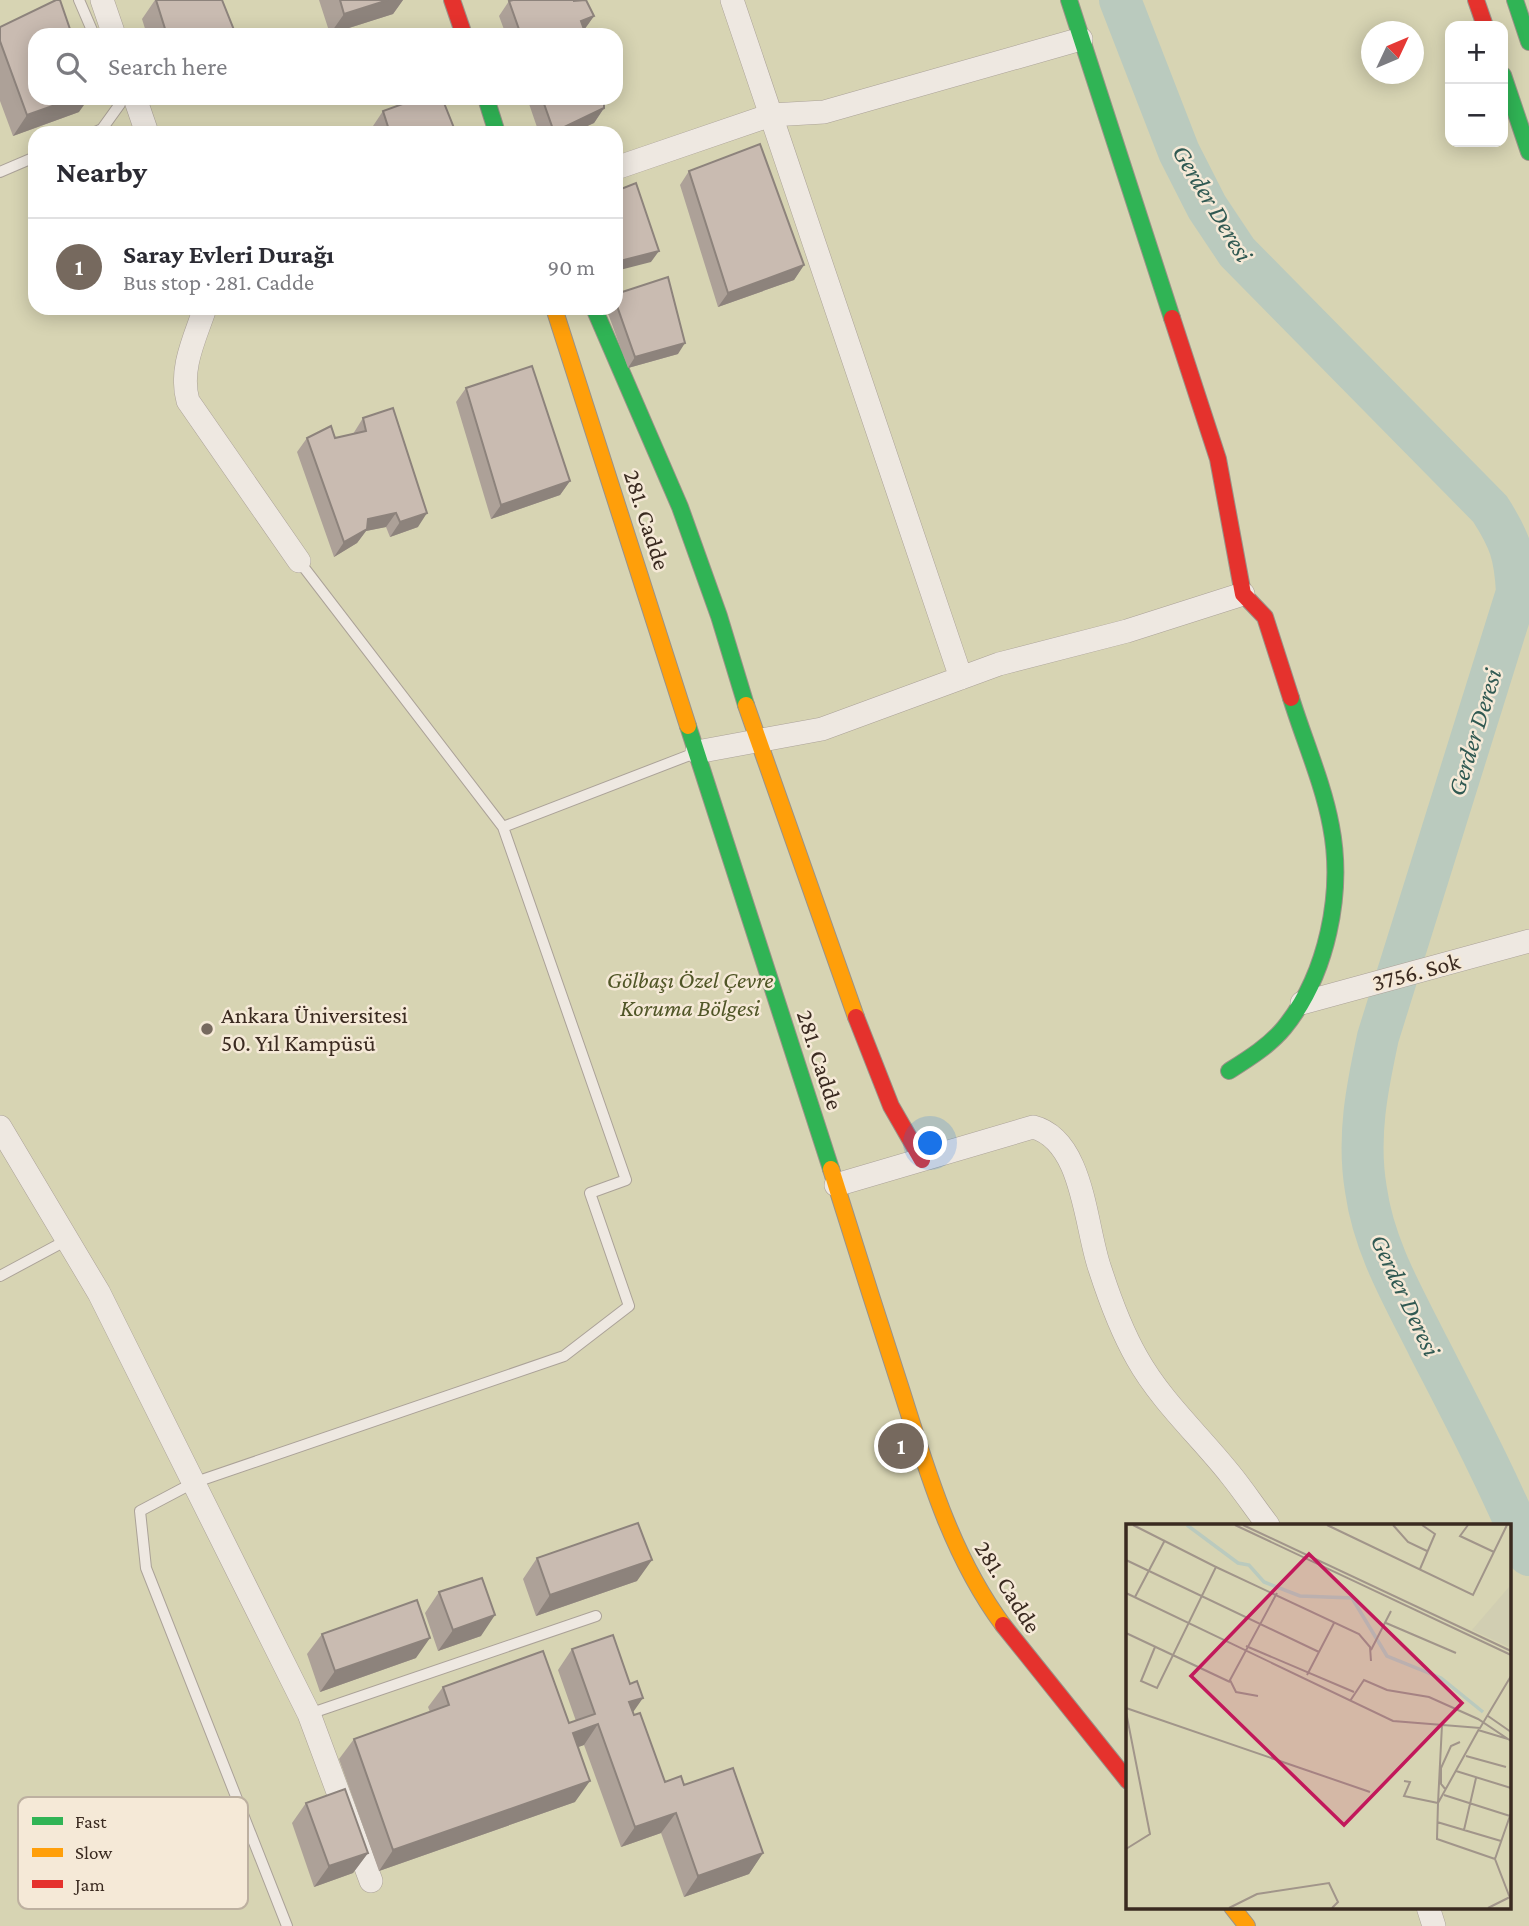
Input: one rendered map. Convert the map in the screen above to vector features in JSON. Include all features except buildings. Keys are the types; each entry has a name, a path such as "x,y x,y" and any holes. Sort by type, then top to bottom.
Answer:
{"street":[{"path":"102,0 112,28"},
{"path":"452,0 462,28"},
{"path":"732,0 961,678"},
{"path":"1069,0 1218,459 1243,594 1265,617 1331,824 1336,848 1326,940 1302,1003 1268,1045 1229,1071"},
{"path":"1476,0 1483,21"},
{"path":"1515,0 1529,42"},
{"path":"623,166 771,115 824,112 1081,39"},
{"path":"1506,84 1529,152"},
{"path":"137,105 145,126"},
{"path":"487,105 495,126"},
{"path":"203,315 185,369 188,401 299,561"},
{"name":"281. Cadde","path":"556,315 927,1469 957,1550 992,1612 1126,1779"},
{"path":"597,315 680,507 719,616 757,741 860,1030 891,1106 922,1160"},
{"path":"697,752 821,729 999,664 1127,631 1243,594"},
{"name":"3756. Sok","path":"1302,1003 1529,941"},
{"path":"836,1185 1034,1127 1043,1129 1060,1142 1078,1180 1098,1263 1111,1301 1138,1360 1162,1395 1230,1473 1267,1524"},
{"path":"0,1128 99,1293 309,1714 372,1881"},
{"path":"1234,1909 1247,1926"},
{"path":"1429,1909 1434,1926"}],"lane":[{"path":"79,0 91,28"},
{"path":"104,126 119,105"},
{"path":"0,172 28,161"},
{"path":"236,1797 146,1568 140,1511 193,1483 565,1356 629,1306 590,1193 626,1180 503,827 299,561"},
{"path":"503,827 697,752"},
{"path":"0,1276 67,1240"},
{"path":"309,1714 596,1616"},
{"path":"248,1827 287,1926"}],"green space":[{"name":"Gölbaşı Özel Çevre Koruma Bölgesi","path":"0,0 1529,0 1529,1926 0,1926"}],"waterway":[{"name":"Gerder Deresi","path":"1120,0 1179,152 1207,207 1237,252 1490,509 1507,539 1513,558 1517,592 1378,1037 1367,1094 1363,1170 1370,1211 1383,1251 1494,1476 1529,1555"}],"traffic: fast":[{"path":"1069,0 1172,318"},
{"path":"1515,0 1529,42"},
{"path":"1506,84 1529,152"},
{"path":"488,105 495,126"},
{"path":"597,315 680,507 719,616 746,705"},
{"path":"1229,1071 1258,1052 1284,1028 1311,984 1329,932 1335,878 1331,826 1291,698"},
{"path":"688,726 831,1169"}],"traffic: slow":[{"path":"556,315 688,726"},
{"path":"746,705 856,1017"},
{"path":"831,1169 943,1513 969,1571 1003,1625"},
{"path":"1234,1909 1247,1926"}],"traffic: jam":[{"path":"452,0 462,28"},
{"path":"1476,0 1483,21"},
{"path":"1172,318 1218,459 1243,594 1265,617 1291,698"},
{"path":"856,1017 891,1106 922,1160"},
{"path":"1003,1625 1126,1779"}],"place":[{"name":"Ankara Üniversitesi 50. Yıl Kampüsü","path":"207,1029"},
{"name":"Saray Evleri Durağı","path":"901,1446"}]}
